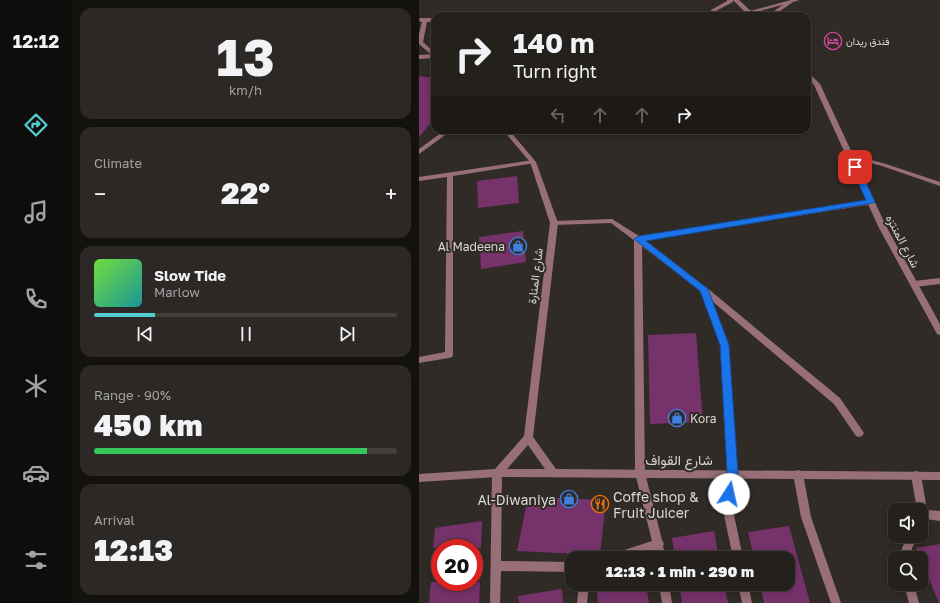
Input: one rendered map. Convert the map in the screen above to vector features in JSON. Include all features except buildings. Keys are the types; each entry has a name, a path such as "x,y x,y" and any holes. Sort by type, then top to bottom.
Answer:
{"street":[{"path":"710,12 723,7 730,2 730,0"},
{"path":"736,0 749,12"},
{"path":"758,12 797,0"},
{"path":"776,12 790,2"},
{"path":"422,20 420,42 431,52"},
{"path":"419,57 431,56"},
{"name":"شارع المنتزه","path":"811,78 817,84 871,202 940,332"},
{"path":"419,152 444,134"},
{"name":"شارع المنارة","path":"509,134 533,162 554,223 528,438"},
{"path":"850,156 884,165 940,184"},
{"path":"419,179 533,162"},
{"path":"419,360 449,356 450,174"},
{"path":"639,239 871,202"},
{"path":"554,223 612,221 639,239 703,289 837,400 859,433"},
{"path":"639,239 640,472 660,551"},
{"path":"914,284 940,281"},
{"path":"703,289 725,345 732,473 727,505 737,551"},
{"path":"495,603 497,473 528,438 553,473"},
{"name":"شارع القواف","path":"419,478 497,473 640,472 940,475"},
{"path":"798,474 806,517 836,603"},
{"path":"916,475 920,503"},
{"path":"928,516 940,516"},
{"path":"638,551 659,544"},
{"path":"496,566 565,568"},
{"path":"583,603 584,591"},
{"path":"665,591 667,603"},
{"path":"744,591 747,603"},
{"path":"911,591 914,603"}],"place":[{"name":"فندق ريدان","path":"833,41"},
{"name":"Al Madeena","path":"518,246"},
{"name":"Kora","path":"677,418"},
{"name":"Al-Diwaniya","path":"569,499"},
{"name":"Coffe shop & Fruit Juicer","path":"600,504"}],"route":[{"path":"729,494 732,473 725,345 703,289 639,239 871,202 855,167"}]}
